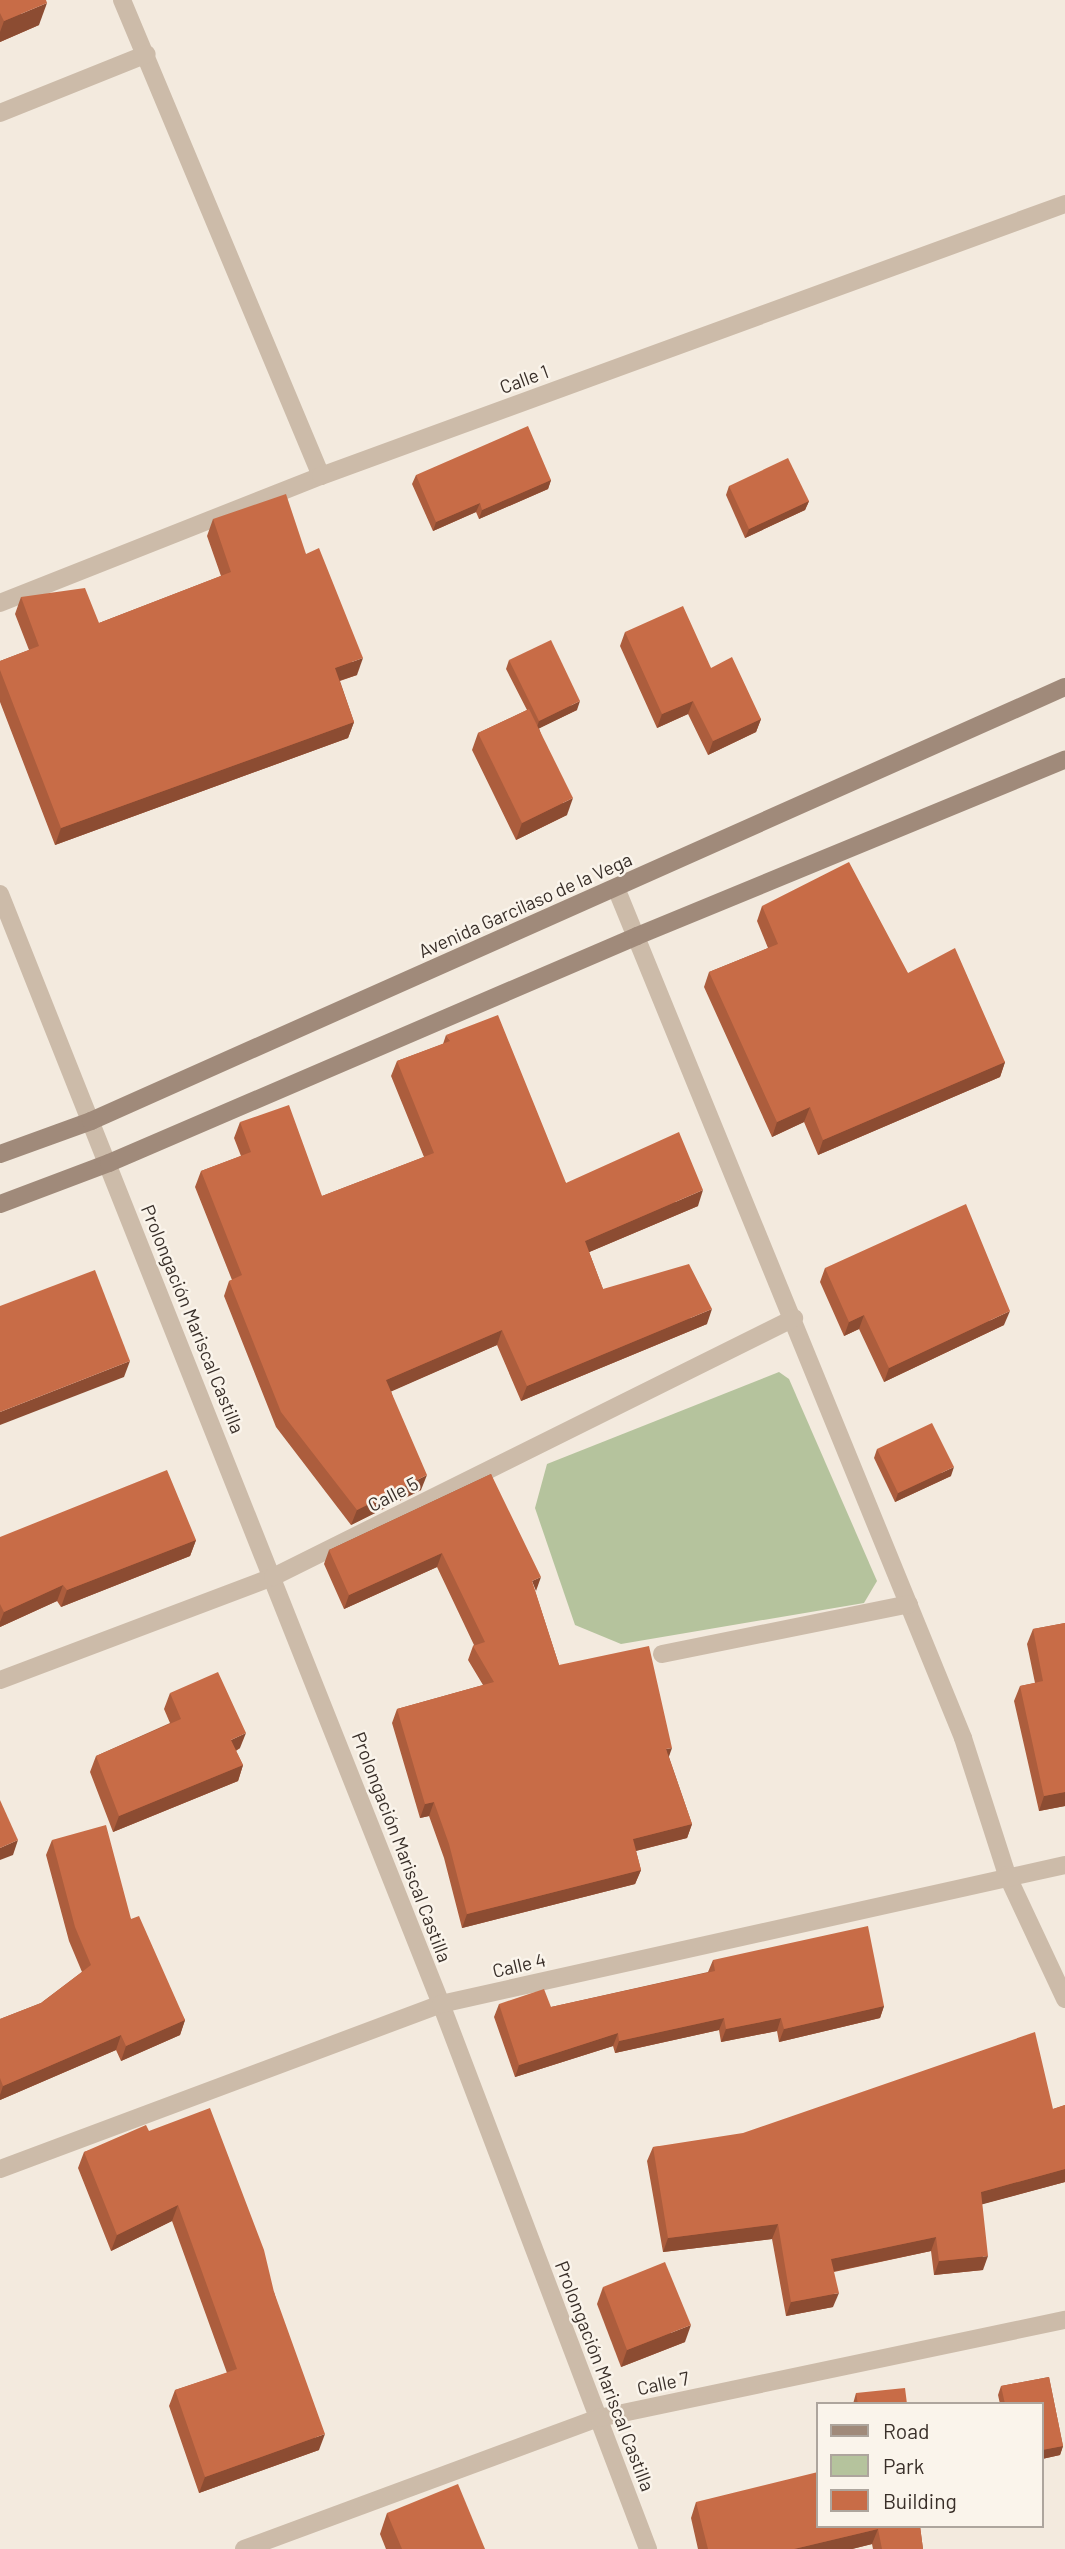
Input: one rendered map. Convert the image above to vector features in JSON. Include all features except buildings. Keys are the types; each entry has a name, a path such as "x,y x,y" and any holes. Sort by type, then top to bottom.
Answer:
{"street":[{"path":"122,0 147,54 321,476"},
{"path":"0,113 147,54"},
{"name":"Calle 1","path":"0,603 321,476 1065,204"},
{"name":"Avenida Garcilaso de la Vega","path":"0,1154 91,1121 1065,687"},
{"path":"0,1204 109,1163 637,936 1065,760"},
{"path":"616,888 794,1318 963,1738 1007,1875 1065,1999"},
{"path":"0,894 91,1121"},
{"name":"Prolongación Mariscal Castilla","path":"91,1121 442,2004 648,2549"},
{"name":"Calle 5","path":"0,1680 273,1577 794,1318"},
{"path":"662,1654 909,1604"},
{"name":"Calle 4","path":"0,2169 442,2004 1007,1875 1065,1865"},
{"name":"Calle 7","path":"244,2549 599,2418 1065,2320"}],"green space":[{"path":"779,1372 789,1379 877,1581 864,1603 621,1644 575,1625 535,1508 547,1464"}]}
